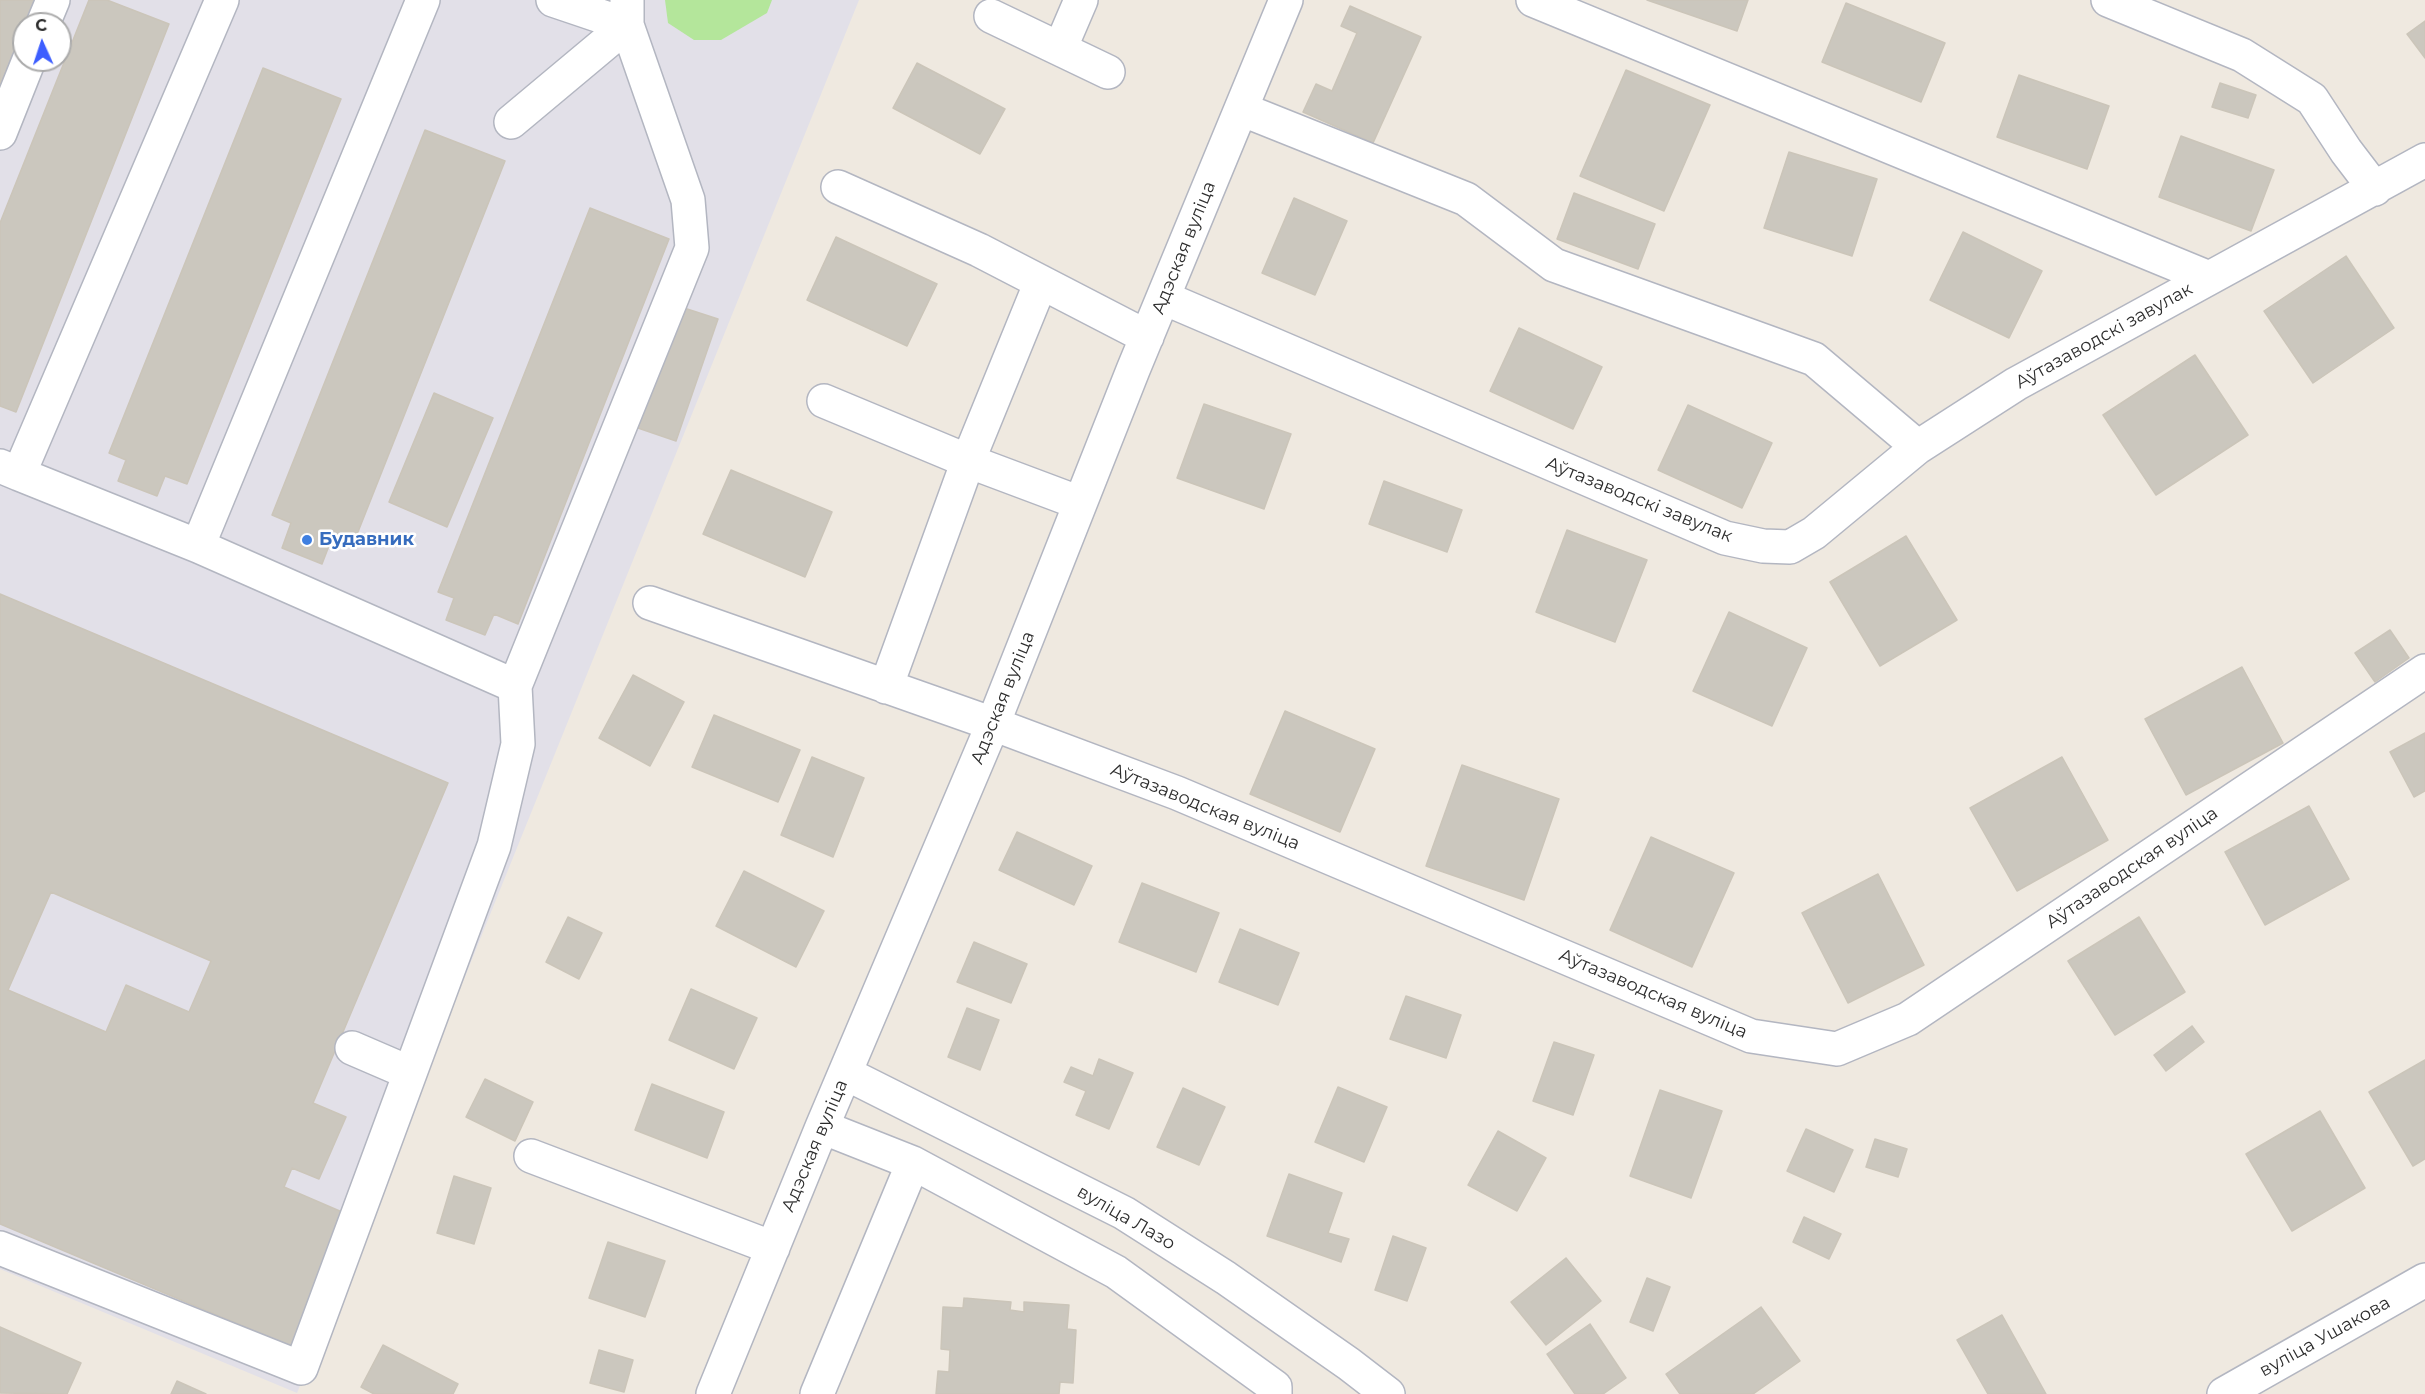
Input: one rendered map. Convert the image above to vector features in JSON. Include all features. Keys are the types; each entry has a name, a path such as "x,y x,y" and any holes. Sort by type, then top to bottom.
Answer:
{"street":[{"path":"222,0 9,470 198,546 515,686"},
{"path":"198,546 423,0"},
{"path":"553,0 627,13"},
{"path":"1060,49 1081,0"},
{"name":"Адэская вуліца","path":"712,1394 822,1127 993,724 1147,337 1286,0"},
{"path":"2108,0 2242,55 2312,99 2346,151 2375,189"},
{"name":"Аўтазаводскі завулак","path":"1545,2 2209,278"},
{"path":"511,122 627,13"},
{"path":"0,1248 301,1368 494,846 518,744 515,686 692,248 688,200 627,13"},
{"path":"991,16 1108,72"},
{"path":"0,133 24,72"},
{"path":"1241,109 1466,199 1554,265 1814,359 1918,447"},
{"name":"Аўтазаводскі завулак","path":"1164,298 1725,538 1762,546 1790,547 1814,533 1918,447 2016,384 2425,160"},
{"path":"838,187 979,250 1147,337"},
{"path":"886,687 968,461 1041,282"},
{"path":"824,401 968,461 1080,503"},
{"name":"Аўтазаводская вуліца","path":"650,603 993,724 1177,793 1751,1036 1837,1049 1908,1019 2425,671"},
{"path":"352,1048 410,1073"},
{"name":"вуліца Лазо","path":"845,1074 1124,1214 1226,1278 1388,1394"},
{"path":"822,1127 913,1163 1116,1272 1275,1387 1275,1394"},
{"path":"531,1156 773,1248"},
{"path":"817,1394 913,1163"},
{"name":"вуліца Ушакова","path":"2224,1394 2425,1280"}],"shaded area":[{"path":"0,0 859,0 297,1393 0,1269"}],"green space":[{"path":"665,0 772,0 767,13 721,40 694,40 668,23"}],"building":[{"path":"0,0 36,0 31,12 12,12 12,57 0,85"},
{"path":"89,0 107,0 169,24 16,412 0,406 0,223 60,72 72,72 72,43"},
{"path":"1647,0 1748,0 1737,31"},
{"path":"1846,3 1945,43 1921,102 1822,62"},
{"path":"1350,6 1421,37 1373,143 1303,112 1316,84 1332,91 1357,33 1341,26"},
{"path":"2425,21 2425,58 2407,34"},
{"path":"917,63 1005,109 980,154 893,108"},
{"path":"263,68 341,99 187,484 165,476 157,496 118,481 126,460 109,453"},
{"path":"1626,70 1710,105 1664,211 1580,176"},
{"path":"2019,75 2109,106 2087,169 1997,137"},
{"path":"2220,83 2256,95 2248,118 2212,107"},
{"path":"425,130 505,161 352,547 332,538 322,564 282,548 291,523 272,515"},
{"path":"2181,136 2274,170 2251,231 2159,197"},
{"path":"1789,152 1877,179 1852,256 1764,228"},
{"path":"1574,193 1655,224 1638,269 1557,239"},
{"path":"1294,198 1347,221 1315,295 1262,273"},
{"path":"590,208 669,239 518,624 494,614 485,635 446,620 454,598 438,592"},
{"path":"1963,232 2042,271 2009,338 1930,300"},
{"path":"836,237 937,284 907,346 807,300"},
{"path":"2346,256 2394,328 2313,383 2264,311"},
{"path":"681,307 718,319 676,441 638,428"},
{"path":"1519,328 1602,367 1573,429 1490,391"},
{"path":"2195,355 2248,435 2156,495 2103,415"},
{"path":"434,393 493,418 447,527 389,502"},
{"path":"1204,404 1291,434 1264,509 1177,478"},
{"path":"1688,405 1772,443 1742,508 1658,470"},
{"path":"731,470 832,512 805,577 703,534"},
{"path":"1384,481 1462,510 1447,552 1369,524"},
{"path":"1567,530 1647,560 1615,642 1536,612"},
{"path":"1906,536 1957,620 1880,666 1830,582"},
{"path":"0,594 448,783 313,1103 346,1117 319,1179 292,1168 284,1187 349,1215 293,1347 0,1224","holes":["51,892 211,961 189,1012 126,985 106,1032 8,990"]},
{"path":"1729,612 1807,648 1772,726 1693,691"},
{"path":"2390,630 2409,658 2375,682 2355,653"},
{"path":"2242,667 2283,743 2186,795 2145,719"},
{"path":"633,675 684,702 650,766 599,738"},
{"path":"1285,711 1375,749 1340,832 1250,794"},
{"path":"714,715 800,750 778,802 692,767"},
{"path":"2425,733 2425,791 2414,797 2390,752"},
{"path":"812,757 864,778 833,857 781,835"},
{"path":"2062,757 2108,840 2017,891 1970,808"},
{"path":"1462,765 1559,799 1524,900 1426,866"},
{"path":"2309,806 2349,879 2265,925 2225,852"},
{"path":"1017,832 1092,866 1074,905 999,870"},
{"path":"1651,837 1734,873 1692,967 1610,930"},
{"path":"744,871 824,911 796,967 716,926"},
{"path":"1878,874 1924,965 1848,1003 1802,913"},
{"path":"1142,883 1219,913 1196,972 1119,942"},
{"path":"568,917 602,933 579,979 546,962"},
{"path":"2139,917 2185,992 2115,1035 2068,961"},
{"path":"1240,929 1299,953 1278,1005 1219,982"},
{"path":"974,942 1027,964 1011,1003 957,982"},
{"path":"691,989 757,1018 734,1069 669,1040"},
{"path":"1406,996 1461,1015 1446,1058 1390,1039"},
{"path":"967,1008 999,1020 980,1070 948,1057"},
{"path":"2192,1026 2204,1042 2166,1071 2154,1055"},
{"path":"1554,1042 1594,1055 1573,1115 1533,1101"},
{"path":"1099,1059 1133,1073 1109,1129 1076,1115 1086,1091 1064,1082 1071,1067 1093,1076"},
{"path":"2425,1060 2425,1159 2413,1166 2369,1092"},
{"path":"485,1079 533,1102 515,1141 466,1117"},
{"path":"652,1084 724,1112 707,1158 635,1130"},
{"path":"1338,1087 1387,1107 1364,1162 1315,1142"},
{"path":"1183,1088 1225,1107 1199,1165 1157,1147"},
{"path":"1660,1090 1722,1111 1691,1198 1630,1176"},
{"path":"2320,1111 2365,1188 2292,1231 2246,1154"},
{"path":"1806,1129 1853,1150 1834,1192 1787,1171"},
{"path":"1498,1131 1546,1158 1517,1211 1468,1185"},
{"path":"1875,1139 1907,1149 1898,1177 1866,1167"},
{"path":"1289,1174 1342,1193 1328,1233 1349,1239 1341,1262 1267,1236"},
{"path":"454,1176 491,1188 474,1244 437,1233"},
{"path":"1804,1217 1841,1234 1829,1259 1793,1242"},
{"path":"1393,1236 1426,1248 1407,1301 1375,1290"},
{"path":"608,1242 665,1261 645,1317 589,1298"},
{"path":"1566,1258 1601,1301 1546,1345 1511,1302"},
{"path":"1647,1278 1670,1287 1653,1331 1630,1322"},
{"path":"964,1298 1011,1302 1010,1310 1024,1312 1024,1302 1069,1305 1067,1329 1076,1330 1073,1383 1060,1382 1059,1394 936,1394 938,1371 949,1372 950,1350 941,1349 943,1307 963,1308"},
{"path":"1761,1307 1800,1361 1753,1394 1680,1394 1666,1374"},
{"path":"2002,1315 2046,1394 1988,1394 1957,1340"},
{"path":"1590,1324 1626,1378 1603,1394 1575,1394 1547,1354"},
{"path":"0,1327 81,1363 67,1394 0,1393"},
{"path":"383,1345 458,1384 453,1394 374,1394 361,1387"},
{"path":"599,1350 633,1360 624,1392 590,1383"},
{"path":"177,1381 206,1394 171,1394"}],"place":[{"name":"Будавник","path":"307,540"}]}
